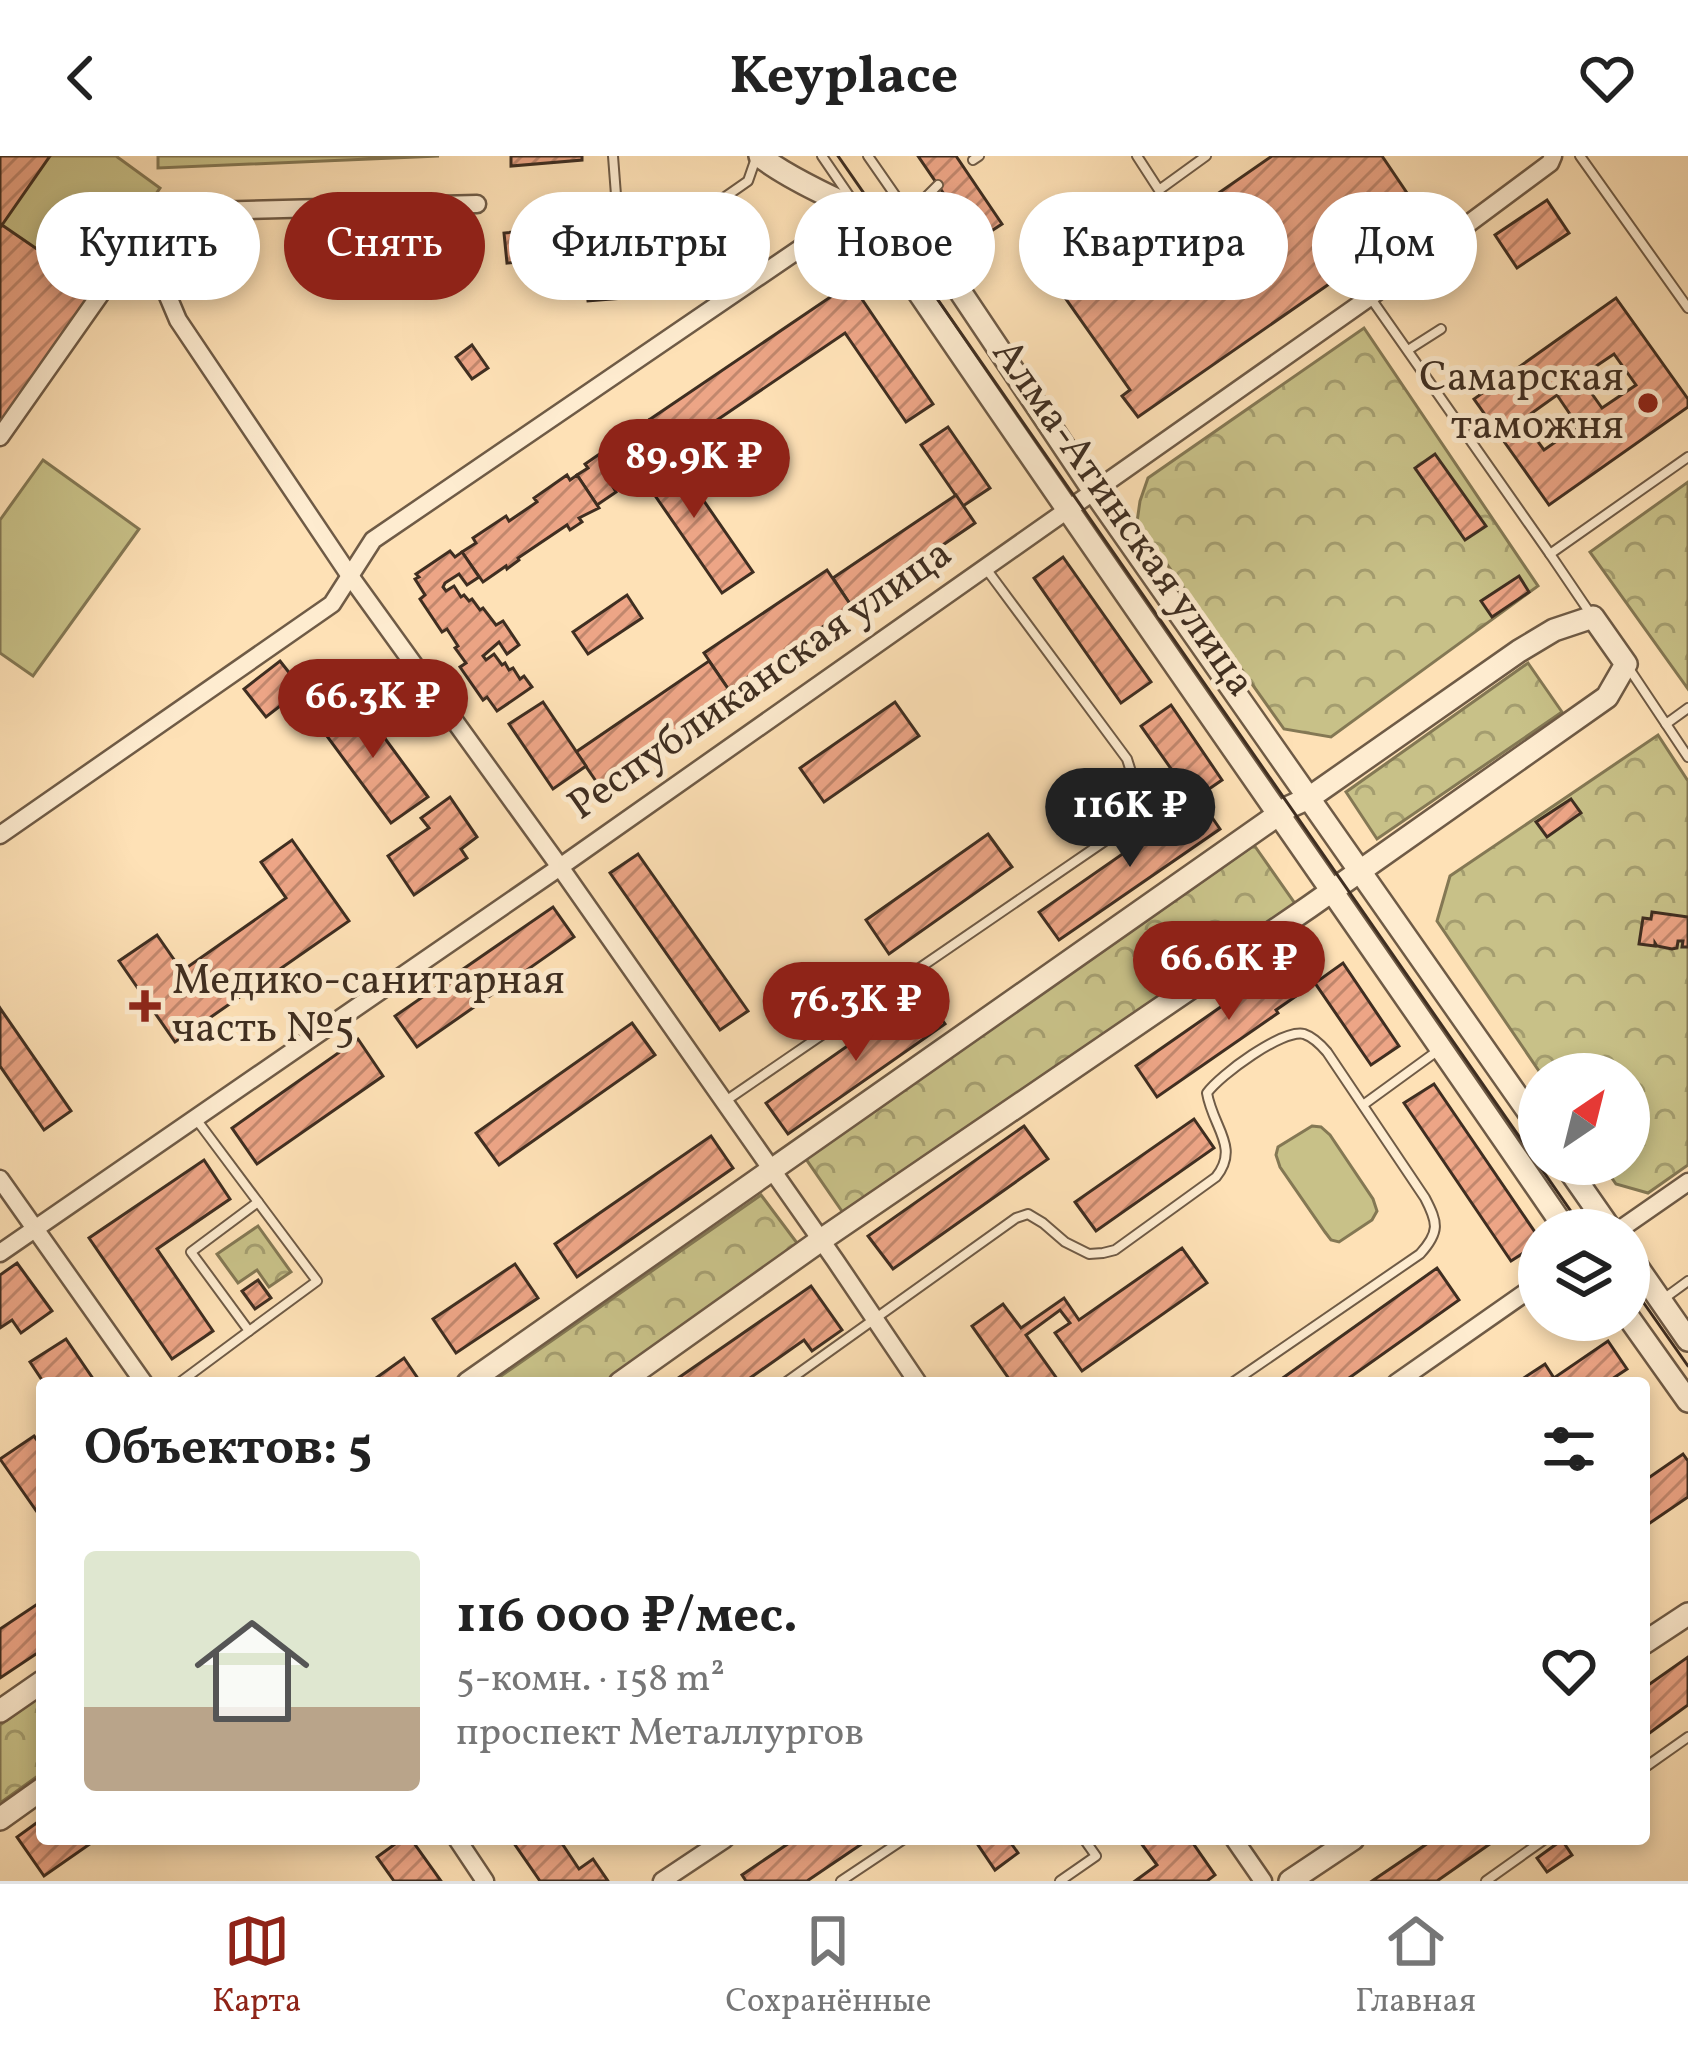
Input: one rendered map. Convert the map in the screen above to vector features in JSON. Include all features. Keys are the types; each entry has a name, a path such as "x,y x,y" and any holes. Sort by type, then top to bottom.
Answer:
{"street":[{"name":"Алма-Атинская улица","path":"758,156 823,192"},
{"name":"Республиканская улица","path":"1477,217 1550,163 1552,156"},
{"path":"0,835 332,604 374,540 794,252"},
{"path":"0,437 97,300"},
{"path":"169,300 178,320 350,576 560,867 914,1377"},
{"name":"Алма-Атинская улица","path":"924,300 1552,1209"},
{"name":"Алма-Атинская улица","path":"966,300 1093,490 1518,1097"},
{"name":"Республиканская улица","path":"0,1253 560,867 1366,300"},
{"path":"477,1377 1289,806 1310,798 1519,651 1593,617 1626,664 1607,698 628,1377"},
{"path":"0,1179 140,1377"},
{"path":"1647,1209 1688,1182"},
{"path":"1581,1185 1599,1209"},
{"path":"1650,1285 1688,1340"},
{"path":"1405,1377 1518,1298"},
{"path":"1645,1341 1688,1401"},
{"path":"1650,1639 1688,1614"},
{"path":"0,1711 36,1686"},
{"path":"0,1819 36,1794"},
{"path":"461,1845 485,1881"},
{"path":"662,1881 716,1845"},
{"path":"1238,1845 1263,1881"},
{"path":"1290,1881 1344,1845"}],"lane":[{"path":"613,156 617,208 715,204 748,181 758,156"},
{"path":"822,156 847,192"},
{"path":"868,156 893,192"},
{"path":"1137,156 1159,190 1206,156"},
{"path":"1580,156 1688,308"},
{"path":"930,192 938,185"},
{"path":"1372,300 1593,617"},
{"path":"1408,350 1441,328"},
{"path":"1550,554 1688,458"},
{"path":"723,1103 1121,830 1135,814 1139,797 1127,759 985,567"},
{"path":"1626,664 1688,757"},
{"path":"1666,724 1688,708"},
{"path":"795,1377 1016,1218 1028,1214 1088,1254 1115,1250 1216,1177 1225,1165 1228,1151 1210,1112 1207,1093 1216,1081 1284,1036 1301,1033 1328,1052 1435,1217 1435,1231 1420,1254 1241,1377"},
{"path":"1363,1105 1442,1048"},
{"path":"186,1377 316,1281 196,1118"},
{"path":"249,1331 191,1252 258,1202"},
{"path":"1661,1301 1688,1281"},
{"path":"1650,1764 1688,1737"},
{"path":"841,1881 895,1845"},
{"path":"1060,1881 1096,1856 1088,1845"},
{"path":"1486,1881 1537,1845"}],"green space":[{"path":"0,156 116,156 160,188 157,192 36,192 36,300 82,300 0,419"},
{"path":"158,156 439,156 158,168"},
{"path":"1364,328 1538,586 1331,737 1284,729 1137,522 1148,478"},
{"path":"43,460 139,529 33,676 0,653 0,520"},
{"path":"1688,482 1688,689 1590,552"},
{"path":"1528,663 1562,712 1377,839 1346,792"},
{"path":"1658,735 1688,781 1688,1165 1648,1193 1620,1185 1650,1185 1650,1053 1527,1053 1437,921 1450,876"},
{"path":"1254,845 1296,905 848,1220 806,1159"},
{"path":"1312,1126 1330,1135 1377,1211 1372,1220 1339,1242 1325,1232 1276,1155 1278,1147"},
{"path":"761,1195 800,1247 614,1377 500,1377"},
{"path":"258,1226 291,1272 269,1287 257,1270 238,1283 217,1254"},
{"path":"36,1699 36,1777 0,1803 0,1725"}],"building":[{"path":"0,156 50,156 2,225 0,223"},
{"path":"511,156 582,156 582,160 511,166"},
{"path":"918,156 956,156 980,192 943,192"},
{"path":"1272,156 1382,156 1406,192 1312,192 1312,296 1138,417 1122,396 1130,390 1067,300 1288,300 1288,192 1220,192"},
{"path":"1547,200 1569,233 1517,268 1495,235"},
{"path":"0,228 36,248 36,300 96,300 0,437"},
{"path":"504,233 509,233 509,263 507,263"},
{"name":"Самарская таможня","path":"1616,298 1688,399 1688,407 1549,505 1474,399","holes":["1614,354 1636,385 1602,408 1580,377","1557,395 1578,426 1544,450 1522,420"]},
{"path":"826,300 863,300 933,404 906,422 845,333 670,452 649,420"},
{"path":"472,345 488,368 472,379 456,357"},
{"path":"649,420 670,452 657,461 651,454 634,465 640,474 613,487 616,492 597,505 577,475 615,439"},
{"path":"948,427 990,488 963,506 921,445"},
{"path":"670,452 753,572 722,593 634,465 651,454 657,461"},
{"path":"1435,454 1486,526 1465,540 1415,468"},
{"path":"567,475 570,480 577,475 599,508 483,582 462,552 476,543 473,538 506,516 509,521"},
{"path":"956,495 975,523 852,607 833,578"},
{"path":"450,551 455,557 462,552 479,577 467,585 459,574 443,587 446,591 454,586 461,597 483,608 496,625 503,621 519,645 507,654 499,642 483,656 486,660 494,654 532,687 497,711 487,697 483,700 460,667 466,663 458,646 447,629 442,632 420,599 425,595 416,574"},
{"path":"1063,557 1151,682 1121,703 1034,578"},
{"path":"827,570 852,607 729,690 704,653"},
{"path":"1519,576 1529,592 1492,617 1481,601"},
{"path":"627,595 642,618 588,654 573,632"},
{"path":"280,661 302,689 266,717 244,689"},
{"path":"709,661 733,696 600,787 576,752"},
{"path":"356,699 428,797 391,823 318,724"},
{"path":"543,702 586,766 553,789 509,724"},
{"path":"895,702 919,736 824,802 800,768"},
{"path":"1171,705 1222,780 1193,800 1141,726"},
{"path":"450,797 477,837 461,849 467,858 414,895 388,856 429,828 421,818"},
{"path":"1571,799 1581,813 1547,837 1536,822"},
{"path":"1200,800 1220,829 1059,940 1039,912"},
{"path":"988,834 1012,867 889,954 866,920"},
{"path":"292,840 349,921 175,1042 119,961 157,935 182,971 286,898 261,862"},
{"path":"638,854 748,1011 720,1030 610,873"},
{"path":"553,907 574,937 417,1047 395,1016"},
{"path":"1652,912 1688,917 1688,947 1682,947 1683,941 1672,949 1639,944 1643,918 1651,919"},
{"path":"1294,947 1318,981 1157,1097 1136,1066 1255,983 1251,978"},
{"path":"1343,963 1399,1046 1371,1065 1315,983"},
{"path":"923,993 945,1024 788,1134 766,1103"},
{"path":"0,1008 71,1111 44,1130 0,1066"},
{"path":"632,1023 655,1055 499,1165 476,1133"},
{"path":"358,1039 383,1076 257,1164 232,1128"},
{"path":"1434,1084 1519,1209 1518,1256 1511,1261 1404,1103"},
{"path":"1194,1119 1214,1148 1096,1231 1075,1202"},
{"path":"1024,1126 1048,1159 893,1269 868,1236"},
{"path":"711,1136 733,1168 577,1277 555,1244"},
{"path":"204,1160 230,1199 157,1249 213,1331 172,1359 89,1238"},
{"path":"1182,1248 1207,1283 1082,1371 1055,1333 1070,1323 1060,1310 1026,1335 1056,1377 1008,1377 972,1326 1003,1304 1021,1328 1064,1298 1079,1320"},
{"path":"17,1263 52,1311 21,1333 12,1320 0,1328 0,1275"},
{"path":"515,1264 538,1298 456,1353 433,1319"},
{"path":"1437,1268 1459,1300 1350,1377 1284,1377"},
{"path":"258,1280 271,1298 255,1309 242,1291"},
{"path":"811,1286 842,1330 812,1351 804,1340 752,1377 680,1377"},
{"path":"66,1339 92,1377 40,1377 30,1362"},
{"path":"1608,1341 1627,1369 1615,1377 1555,1377"},
{"path":"404,1358 417,1377 377,1377"},
{"path":"1545,1364 1553,1377 1525,1377"},
{"path":"36,1439 36,1510 0,1459"},
{"path":"1683,1454 1688,1461 1688,1497 1650,1523 1650,1477"},
{"path":"36,1605 36,1654 0,1678 0,1629"},
{"path":"1688,1657 1688,1705 1650,1733 1650,1684"},
{"path":"36,1823 36,1845 88,1845 44,1876 17,1837"},
{"path":"394,1845 415,1845 441,1881 394,1881 377,1857"},
{"path":"515,1845 563,1845 579,1869 593,1859 608,1881 540,1881"},
{"path":"786,1845 860,1845 807,1881 746,1881 742,1875"},
{"path":"978,1845 1012,1845 1018,1853 995,1870"},
{"path":"1142,1845 1194,1845 1215,1875 1207,1881 1135,1881 1157,1865"},
{"path":"1425,1845 1488,1845 1437,1881 1372,1881"},
{"path":"1555,1845 1565,1845 1572,1855 1547,1872 1537,1858"}],"tram line":[{"path":"838,156 1569,1209"},
{"path":"1650,1312 1688,1366"}],"place":[{"name":"Самарская таможня","path":"1648,403"},
{"name":"Медико-санитарная часть №5","path":"145,1006"}]}
